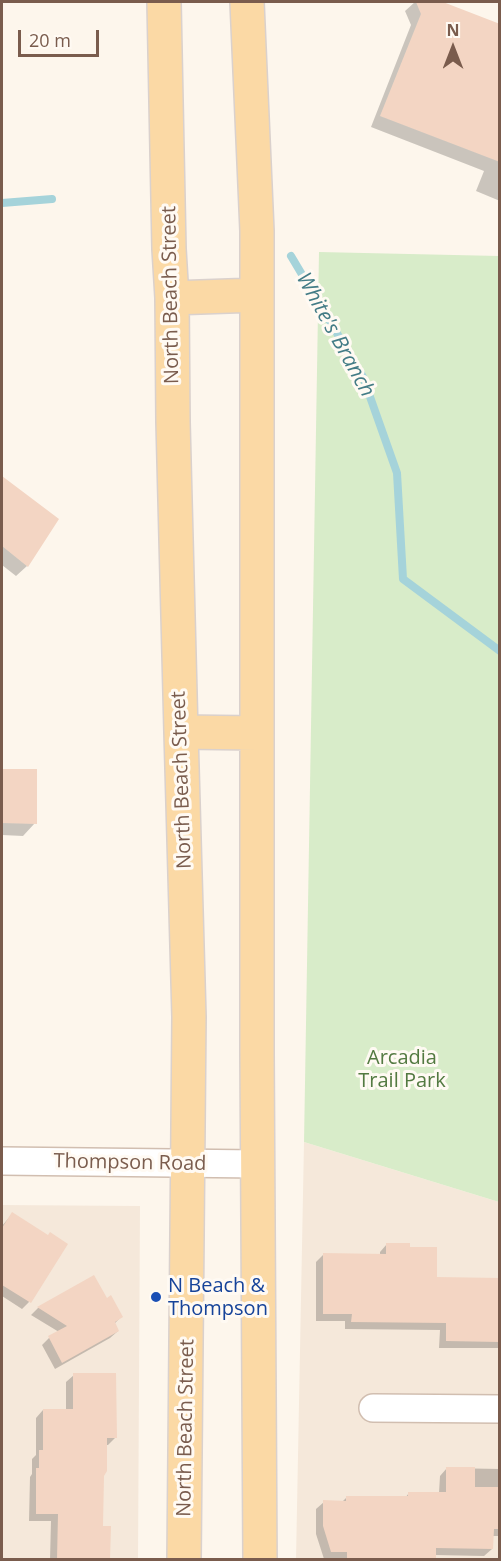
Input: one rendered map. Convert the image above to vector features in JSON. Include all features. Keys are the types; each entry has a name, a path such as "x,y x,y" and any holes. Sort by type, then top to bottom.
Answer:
{"main road":[{"name":"North Beach Street","path":"164,2 189,1017 184,1560"},
{"path":"246,2 257,231 260,1560"},
{"path":"172,298 257,295"},
{"path":"181,732 257,734"}],"street":[{"name":"Thompson Road","path":"2,1161 258,1164"},
{"path":"374,1408 500,1409"}],"shaded area":[{"path":"304,1142 499,1202 500,1559 296,1560"},
{"path":"2,1205 140,1206 138,1559 2,1560"}],"green space":[{"name":"Arcadia Trail Park","path":"319,252 499,256 499,1202 304,1142"}],"building":[{"path":"416,2 443,2 500,24 500,162 380,116 421,14"},
{"path":"2,476 59,519 28,567 2,546"},
{"path":"2,769 37,769 37,824 2,823"},
{"path":"12,1212 48,1235 50,1232 68,1244 31,1303 2,1285 2,1228"},
{"path":"386,1243 410,1243 410,1247 437,1247 437,1277 500,1278 499,1342 446,1341 446,1323 351,1322 352,1314 323,1314 323,1253 386,1254"},
{"path":"94,1275 107,1298 111,1295 123,1317 115,1322 119,1331 62,1363 48,1336 67,1326 37,1307"},
{"path":"73,1373 116,1373 117,1438 107,1438 107,1471 104,1476 103,1526 111,1526 110,1560 57,1559 58,1514 36,1514 36,1468 39,1468 39,1450 43,1450 43,1409 73,1409"},
{"path":"446,1467 475,1467 475,1487 499,1487 498,1529 494,1529 493,1549 436,1548 436,1560 347,1560 347,1552 331,1552 323,1526 323,1500 346,1501 346,1496 408,1496 408,1492 446,1492"}],"waterway":[{"name":"White's Branch","path":"2,203 52,199"},
{"name":"White's Branch","path":"291,256 363,377 397,473 403,579 500,651"}],"place":[{"name":"N Beach & Thompson","path":"156,1297"}]}
